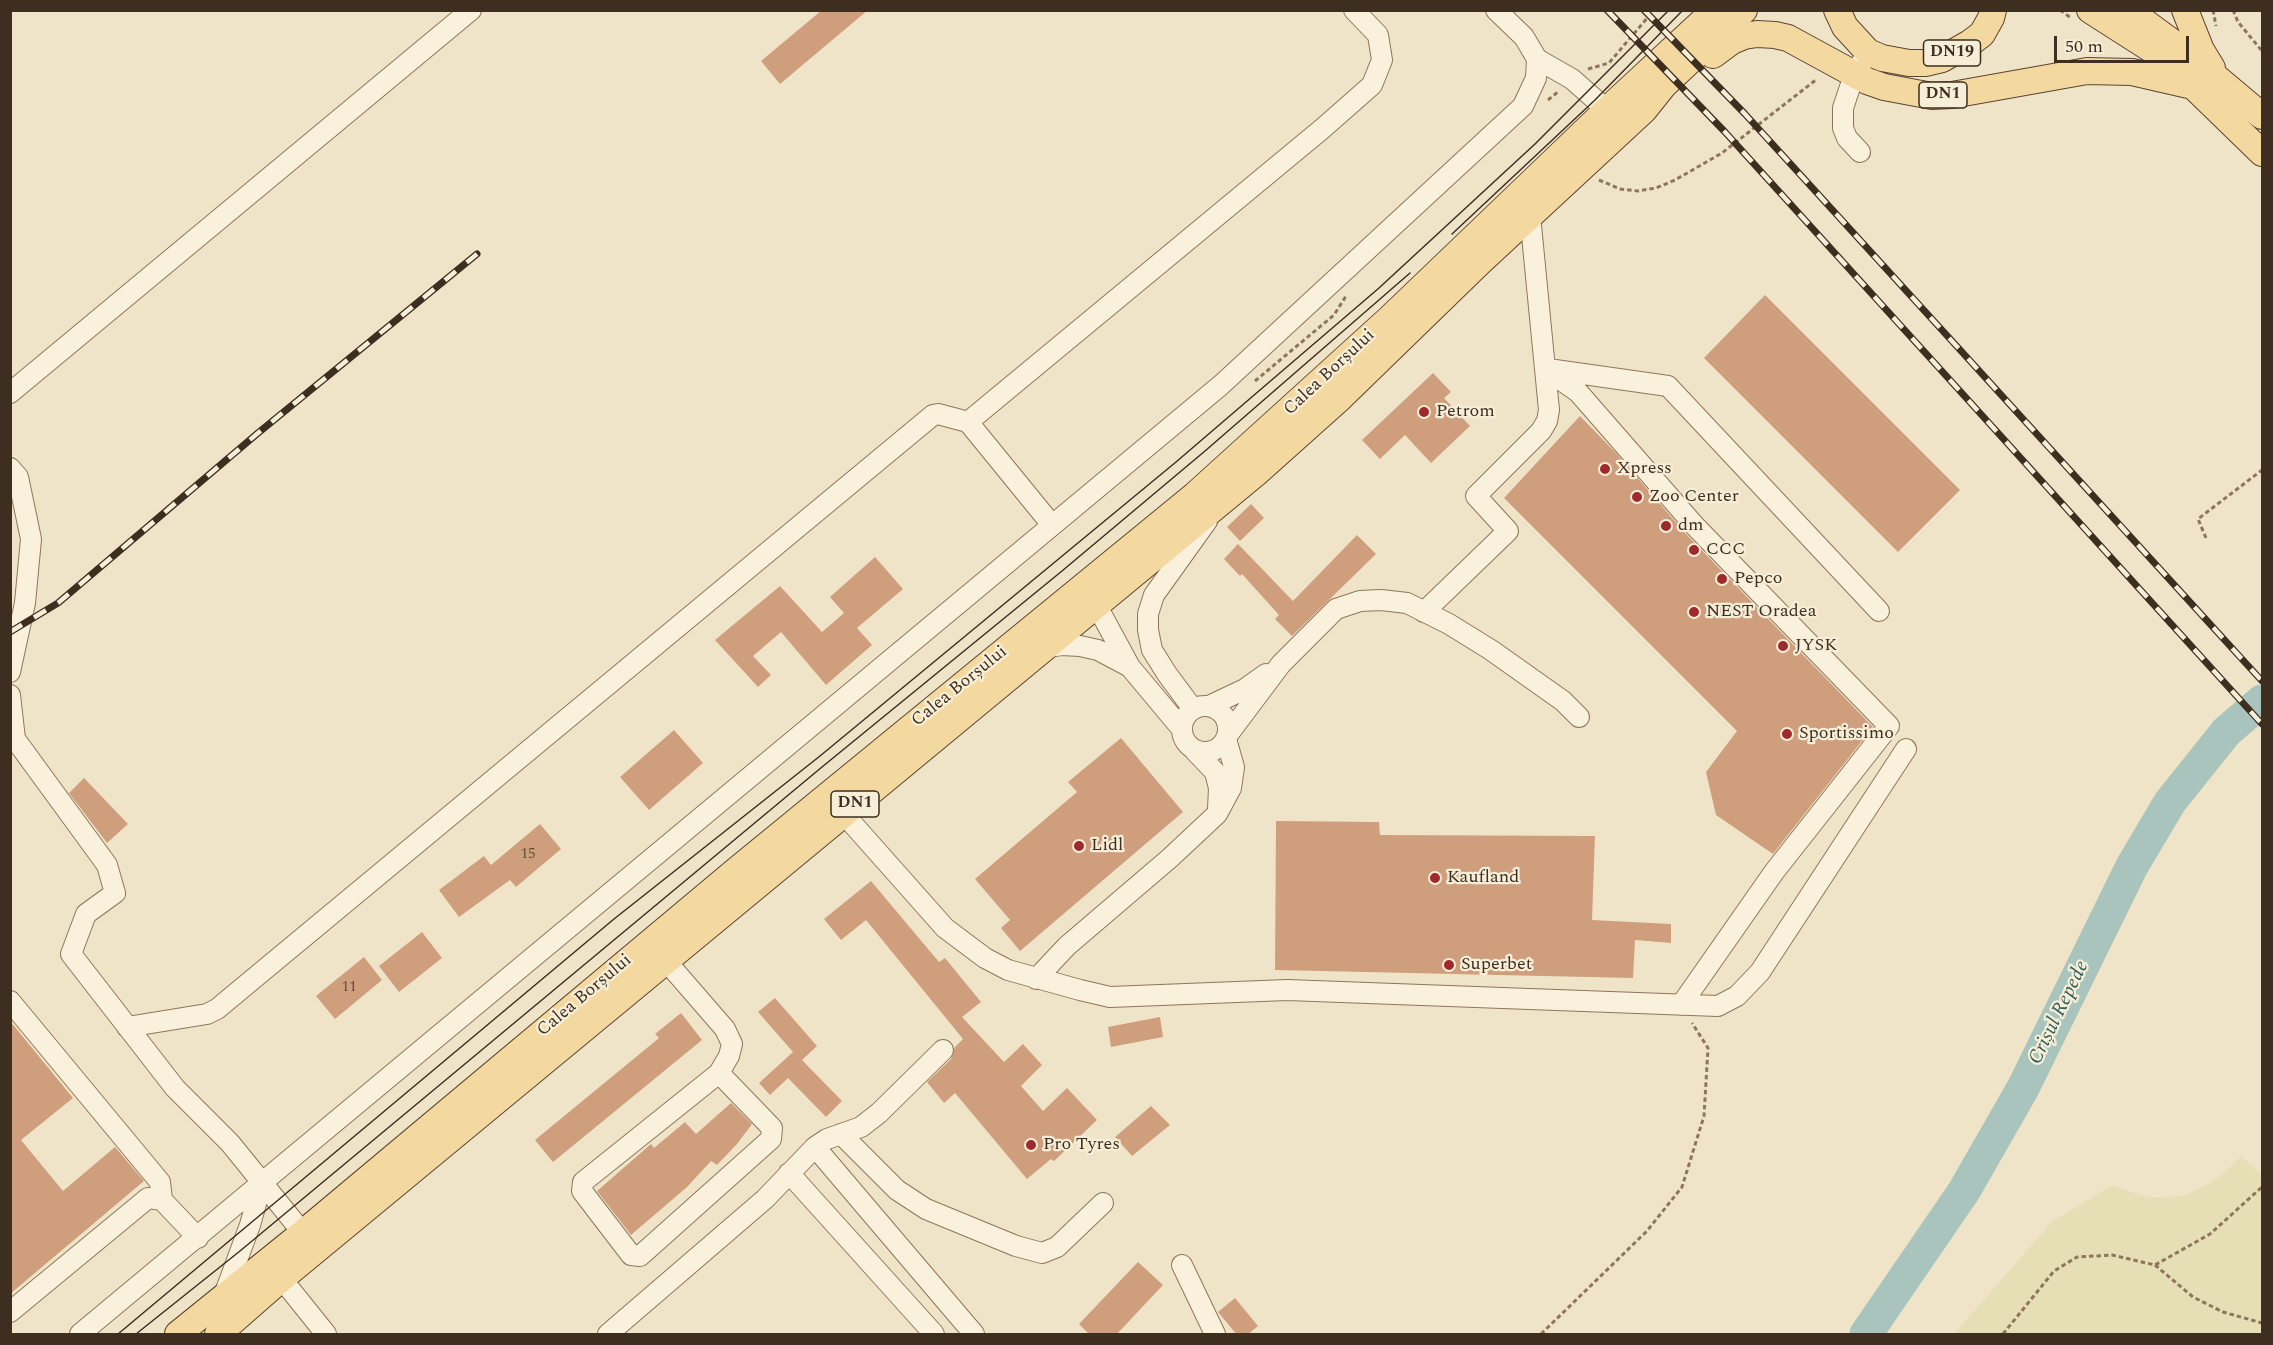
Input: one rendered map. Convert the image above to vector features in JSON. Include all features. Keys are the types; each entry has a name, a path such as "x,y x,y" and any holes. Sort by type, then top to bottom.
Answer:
{"main road":[{"name":"DN1","path":"1717,22 1744,10"},
{"path":"1837,10 1845,27 1868,52"},
{"name":"DN19","path":"1868,52 1893,60 1925,63 1942,59 1982,34 1993,10"},
{"path":"2090,10 2151,49 2262,153"},
{"path":"2128,10 2218,78 2262,116"},
{"path":"2185,10 2201,50 2218,78"},
{"name":"Calea Borșului","path":"310,1242 562,1014 836,805 1049,647 1091,595 1220,504 1340,398 1530,215 1644,110 1717,22"},
{"name":"Calea Borșului","path":"218,1335 275,1270 666,961 836,805 1091,595 1389,319 1607,110 1717,22"},
{"name":"DN1","path":"1644,110 1732,41 1757,34 1788,38 1854,75 1884,87 1932,96 1953,95 2086,71 2132,72 2193,86"},
{"name":"Calea Borșului","path":"178,1335 223,1298 275,1270"}],"street":[{"path":"10,393 471,10"},
{"path":"968,422 1372,85 1382,60 1378,35 1354,10"},
{"path":"1496,10 1524,37 1537,59 1572,79 1607,110"},
{"path":"1860,152 1847,138 1843,128 1843,108 1854,75 1868,52"},
{"path":"80,1335 1221,385 1523,106 1536,78 1537,59"},
{"path":"1424,612 1508,531 1476,496 1541,431 1549,410 1530,215"},
{"path":"1545,369 1668,386 1879,611"},
{"path":"1545,369 1578,392 1695,525 1888,726 1774,872 1681,1005"},
{"path":"127,1027 207,1014 217,1009 933,415 938,414 968,422 1052,525"},
{"path":"10,468 18,477 31,539 25,603 10,672"},
{"path":"1036,979 1067,946 1170,858 1217,814 1231,788 1234,767 1225,717 1222,712 1201,707 1167,674 1152,650 1148,630 1148,614 1154,595 1220,504"},
{"path":"1091,595 1130,667 1181,728 1185,742 1215,772 1219,788 1217,814"},
{"path":"1196,751 1211,752 1218,749 1281,664 1336,609 1360,601 1381,600 1407,603 1424,612 1491,650 1563,701 1579,717"},
{"path":"1049,647 1080,646 1098,650 1130,667"},
{"path":"1181,728 1183,721 1201,707 1245,689 1281,664"},
{"path":"10,695 15,739 107,865 115,893 86,914 71,954 175,1088 230,1143 310,1242"},
{"path":"836,805 945,928 985,958 1008,970 1036,979 1110,996 1287,990 1718,1006 1737,996 1760,972 1906,749"},
{"path":"666,961 725,1029 732,1044 729,1056 719,1073 583,1182 582,1191 631,1254 640,1256 771,1139 772,1128 719,1073"},
{"path":"10,1001 160,1182 162,1200 198,1238"},
{"path":"608,1335 765,1199 815,1147 827,1139 861,1126 879,1113 943,1050"},
{"path":"841,1134 897,1190 926,1209 1016,1246 1042,1253 1057,1246 1103,1203"},
{"path":"815,1147 974,1335"},
{"path":"789,1173 934,1335"},
{"path":"223,1298 250,1225 262,1182"},
{"path":"10,1312 148,1198 162,1200"},
{"path":"1182,1265 1215,1335"},
{"path":"275,1270 326,1335"}],"path":[{"path":"1572,79 1586,69 1609,63 1653,10"},
{"path":"2233,10 2238,22 2262,51"},
{"path":"1578,171 1629,191 1656,188 1675,180 1722,153 1822,75 1827,59"},
{"path":"2205,538 2198,519 2262,470"},
{"path":"1541,1335 1647,1231 1682,1187 1704,1116 1708,1048 1681,1005"},
{"path":"2155,1265 2210,1234 2262,1187"},
{"path":"2003,1335 2054,1271 2077,1257 2112,1254 2155,1265 2193,1297 2223,1312 2262,1323"}],"shaded area":[{"path":"2241,1156 2262,1176 2262,1334 1954,1334 2051,1223 2112,1185 2142,1196 2161,1198 2187,1195 2223,1174"}],"building":[{"path":"822,10 868,10 780,84 761,61"},
{"path":"1765,295 1960,490 1898,552 1704,358"},
{"name":"Petrom","path":"1433,373 1451,392 1444,398 1470,426 1431,463 1405,435 1380,459 1362,440"},
{"name":"NEST Oradea","path":"1580,416 1615,452 1686,534 1873,727 1773,854 1716,815 1706,772 1737,731 1504,498"},
{"path":"1251,504 1264,518 1240,541 1227,527"},
{"path":"1357,535 1376,554 1292,636 1275,619 1279,615 1242,574 1240,576 1224,559 1238,544 1293,601"},
{"path":"875,557 903,589 857,628 872,645 826,685 781,632 753,656 771,675 758,687 715,640 780,586 822,632 844,613 830,597"},
{"path":"674,730 703,763 649,810 620,777"},
{"name":"Lidl","path":"1121,738 1183,812 1020,951 1001,928 1010,920 975,879 1077,792 1068,782"},
{"path":"84,778 128,824 107,843 69,793"},
{"name":"Kaufland","path":"1276,821 1379,822 1380,835 1595,836 1592,920 1671,924 1671,943 1635,940 1633,978 1275,970"},
{"path":"540,824 561,849 516,887 510,880 459,917 439,890 484,856 491,865"},
{"path":"871,881 939,962 945,958 981,1002 962,1017 1004,1062 1023,1044 1042,1065 1021,1086 1043,1111 1067,1088 1097,1120 1054,1161 1051,1159 1027,1179 955,1093 944,1103 927,1082 951,1059 955,1047 963,1039 866,920 841,940 824,919"},
{"path":"422,932 442,958 399,992 379,966"},
{"path":"364,957 382,980 335,1019 316,996"},
{"path":"775,998 817,1046 802,1060 842,1101 826,1117 788,1078 770,1095 759,1083 793,1052 758,1012"},
{"path":"681,1013 702,1040 553,1162 535,1140 659,1038 655,1034"},
{"path":"1160,1017 1163,1037 1111,1047 1108,1027"},
{"path":"10,1021 73,1098 21,1140 63,1191 115,1147 144,1181 10,1294"},
{"path":"731,1103 752,1124 737,1144 717,1165 711,1161 687,1187 631,1235 597,1191 651,1144 654,1148 685,1122 696,1134"},
{"path":"1151,1106 1170,1125 1132,1156 1115,1137"},
{"path":"1138,1262 1163,1285 1116,1335 1090,1335 1079,1324"},
{"path":"1235,1298 1258,1326 1247,1335 1237,1335 1218,1312"}],"waterway":[{"name":"Crișul Repede","path":"1866,1334 1964,1191 2023,1088 2132,866 2170,802 2226,732 2262,701"}],"tram line":[{"path":"118,1334 614,919 820,756 1176,462 1379,288 1535,144 1669,10"},
{"path":"1452,234 1595,100 1683,10"},
{"path":"136,1334 240,1251 822,767 1062,571 1205,451 1410,273"}],"railway":[{"path":"1607,10 1725,132 2262,724"},
{"path":"1644,10 1745,114 2262,681"},
{"path":"10,632 58,603 258,433 477,254"}],"place":[{"name":"Petrom","path":"1424,412"},
{"name":"Xpress","path":"1605,469"},
{"name":"Zoo Center","path":"1637,497"},
{"name":"dm","path":"1666,526"},
{"name":"CCC","path":"1694,550"},
{"name":"Pepco","path":"1722,579"},
{"name":"NEST Oradea","path":"1694,612"},
{"name":"JYSK","path":"1783,646"},
{"name":"Sportissimo","path":"1787,734"},
{"name":"Lidl","path":"1079,846"},
{"name":"Kaufland","path":"1435,878"},
{"name":"Superbet","path":"1449,965"},
{"name":"Pro Tyres","path":"1031,1145"}]}
